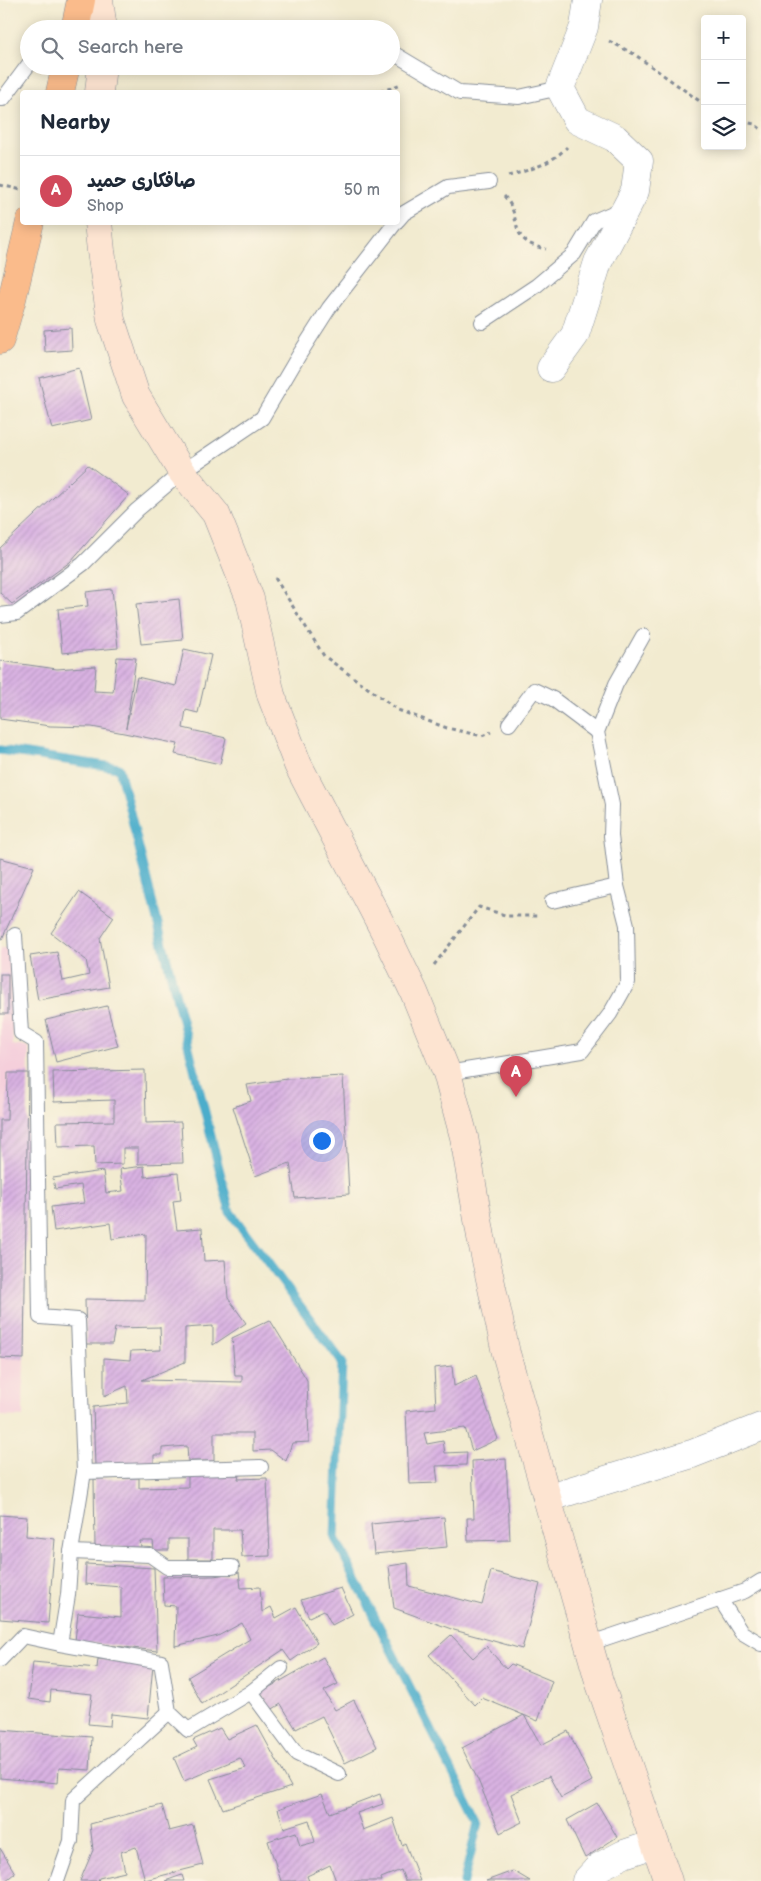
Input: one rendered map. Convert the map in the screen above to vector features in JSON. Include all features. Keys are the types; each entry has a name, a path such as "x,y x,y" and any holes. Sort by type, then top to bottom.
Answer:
{"main road":[{"path":"77,20 81,0"},
{"path":"99,0 102,20"},
{"path":"60,90 64,75"},
{"path":"99,90 101,75"},
{"path":"0,340 6,300 29,225"},
{"path":"98,225 111,320 136,396 182,472 216,514 250,599 271,695 298,765 387,936 414,992 447,1073 464,1137 481,1237 506,1353 599,1681 668,1881"}],"street":[{"path":"551,368 575,335 598,262 635,191 639,161 615,138 577,120 560,88 584,27 588,0"},
{"path":"547,1498 692,1454 761,1427"},
{"path":"586,1881 599,1867 624,1854 654,1844"}],"lane":[{"path":"400,57 460,93 519,97 560,88"},
{"path":"0,99 3,98 21,75"},
{"path":"400,218 404,213 448,187 489,182"},
{"path":"482,322 536,286 574,254 594,221 626,207"},
{"path":"0,615 17,613 83,564 137,510 182,472 262,418 299,355 330,308 394,225"},
{"path":"447,1073 582,1051 610,1014 628,982 627,925 617,886 611,836 612,806 597,732 616,684 643,636"},
{"path":"509,724 534,690 554,699 597,732"},
{"path":"552,902 617,886"},
{"path":"15,935 20,1033 36,1042 40,1317 78,1320 84,1472 71,1552 68,1595 60,1644"},
{"path":"84,1472 261,1467"},
{"path":"71,1552 150,1555 167,1567 232,1567"},
{"path":"588,1644 745,1590 761,1581"},
{"path":"720,1599 741,1632 761,1644"},
{"path":"0,1660 23,1636 161,1662 169,1712 188,1730 251,1692 281,1668"},
{"path":"251,1692 296,1754 339,1774"},
{"path":"57,1881 71,1841 73,1800 169,1712"}],"path":[{"path":"584,27 634,54 701,102"},
{"path":"746,122 754,124 761,129"},
{"path":"574,254 532,246 518,233 510,203 489,182 538,168 562,152 588,125"},
{"path":"0,185 20,190"},
{"path":"274,577 324,656 398,710 448,728 482,736 509,724"},
{"path":"414,992 478,907 508,916 544,916 552,902"}],"shaded area":[{"path":"0,948 10,948 13,1045 29,1047 23,1417 0,1416"}],"building":[{"path":"71,328 72,350 45,352 44,330"},
{"path":"79,368 91,420 52,429 39,378"},
{"path":"88,465 129,495 70,562 12,604 0,593 0,548"},
{"path":"112,589 118,648 62,653 58,609 88,606 86,592"},
{"path":"179,599 183,640 141,644 136,604"},
{"path":"184,649 211,655 198,713 186,710 183,728 226,738 220,764 175,754 178,744 92,727 50,726 0,719 0,661 57,669 96,666 94,691 113,692 117,657 136,658 126,728 137,677 176,686"},
{"path":"0,858 34,867 2,939 0,938"},
{"path":"79,892 114,917 100,938 109,987 38,1000 30,956 57,952 63,981 89,975 86,960 51,933"},
{"path":"0,974 8,974 8,1014 0,1014"},
{"path":"107,1006 118,1046 56,1062 46,1020"},
{"path":"145,1070 146,1123 181,1122 183,1163 138,1164 138,1148 123,1148 123,1164 95,1165 94,1146 58,1147 57,1122 114,1121 114,1100 54,1102 53,1072"},
{"path":"8,1073 28,1073 24,1359 0,1358 0,1120 7,1120"},
{"path":"343,1076 349,1194 295,1198 290,1163 255,1176 233,1107 251,1101 247,1085 287,1079"},
{"path":"144,1166 145,1177 178,1173 181,1200 173,1201 177,1230 202,1228 204,1261 225,1260 228,1298 246,1323 213,1345 213,1326 185,1328 185,1362 142,1380 242,1382 242,1376 235,1376 232,1338 270,1320 307,1380 309,1442 292,1443 286,1461 271,1450 253,1451 253,1433 214,1433 214,1461 188,1461 187,1446 162,1448 162,1455 154,1455 154,1463 95,1466 93,1407 128,1403 127,1386 104,1396 104,1358 130,1360 131,1351 161,1350 160,1327 115,1328 112,1344 86,1344 85,1299 145,1300 146,1234 112,1239 110,1223 54,1231 51,1207 84,1203 81,1185 55,1189 53,1178 103,1171 106,1193 123,1191 120,1169"},
{"path":"452,1366 454,1386 476,1376 498,1439 472,1451 465,1428 424,1433 427,1444 443,1441 445,1453 467,1452 466,1465 436,1466 438,1483 409,1484 406,1411 436,1408 434,1368"},
{"path":"506,1459 510,1540 468,1541 467,1518 474,1518 472,1461"},
{"path":"188,1475 239,1475 238,1479 267,1478 270,1556 242,1557 240,1530 213,1530 213,1559 188,1559 188,1539 169,1539 169,1550 154,1550 153,1541 140,1541 141,1547 95,1547 94,1479 139,1478 139,1488 188,1487"},
{"path":"0,1515 27,1517 26,1536 55,1539 48,1623 0,1619"},
{"path":"444,1517 447,1547 374,1554 371,1524"},
{"path":"408,1563 409,1586 482,1605 491,1571 540,1584 522,1649 454,1630 394,1608 389,1566"},
{"path":"86,1564 154,1568 157,1651 75,1641 78,1613 121,1617 121,1587 85,1584"},
{"path":"239,1572 241,1588 260,1587 262,1612 271,1607 276,1618 296,1607 317,1643 291,1661 283,1650 202,1704 188,1677 250,1639 242,1623 218,1636 175,1646 176,1606 164,1605 163,1577 214,1576"},
{"path":"341,1588 353,1614 332,1625 324,1610 309,1617 301,1600"},
{"path":"451,1635 473,1658 486,1646 506,1669 511,1664 552,1681 538,1721 482,1698 475,1705 429,1655"},
{"path":"323,1657 338,1684 324,1691 335,1710 354,1700 377,1747 345,1763 322,1716 296,1729 281,1704 271,1710 261,1692"},
{"path":"98,1659 153,1665 148,1718 111,1714 110,1726 88,1724 92,1694 51,1690 50,1702 29,1699 33,1662 97,1668"},
{"path":"524,1715 541,1745 568,1731 592,1781 561,1798 549,1776 511,1794 522,1822 500,1833 478,1780 462,1748"},
{"path":"257,1725 291,1787 223,1809 210,1779 246,1768 240,1758 184,1781 174,1758 197,1747 193,1740 220,1728 227,1739"},
{"path":"0,1730 92,1737 90,1770 59,1768 58,1783 0,1778"},
{"path":"322,1794 330,1813 380,1794 383,1804 357,1813 363,1830 393,1818 402,1845 405,1843 420,1881 405,1881 401,1870 381,1878 382,1881 336,1881 330,1865 307,1876 309,1881 281,1881 268,1841 296,1832 300,1846 315,1842 309,1820 284,1828 278,1809"},
{"path":"597,1803 617,1837 585,1858 567,1820"},
{"path":"162,1805 169,1831 193,1825 203,1865 145,1880 136,1847 121,1852 125,1872 99,1878 98,1881 80,1881 93,1850 90,1824"},
{"path":"0,1848 15,1873 5,1881 0,1881"},
{"path":"513,1871 530,1881 486,1881"},
{"path":"182,1875 184,1881 165,1881"}],"waterway":[{"path":"0,750 119,768 230,1212 342,1362 335,1538 478,1823 464,1881"}],"place":[{"name":"صافکاری حمید","path":"516,1097"}]}
